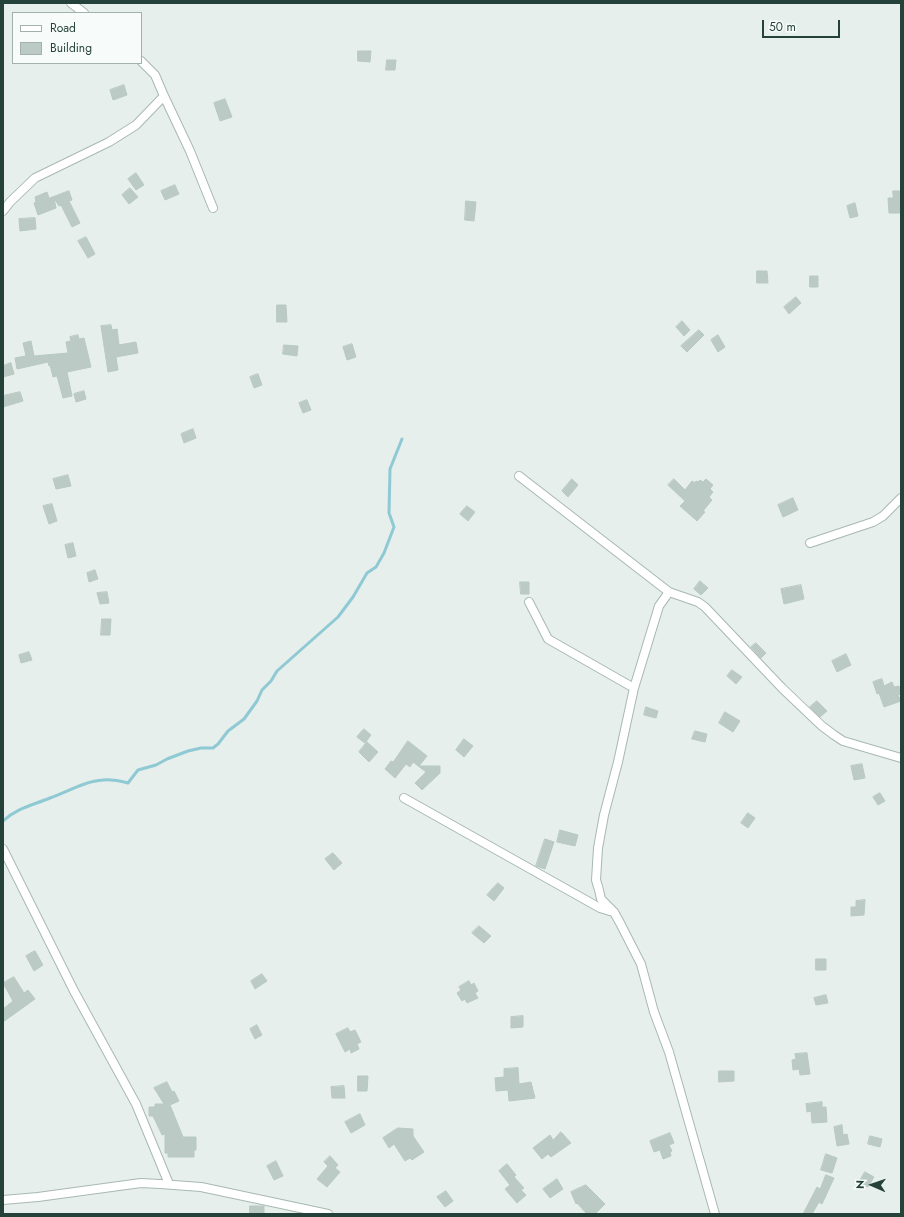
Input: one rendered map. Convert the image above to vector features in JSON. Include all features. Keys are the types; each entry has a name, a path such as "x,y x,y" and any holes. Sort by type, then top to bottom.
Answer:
{"street":[{"path":"71,3 83,12"},
{"path":"142,62 155,75 190,151 213,208"},
{"path":"3,211 10,202 36,178 109,142 136,125 164,96"},
{"path":"519,476 669,592 698,602 705,607 782,688 822,726 834,735 843,741 901,758"},
{"path":"810,543 873,522 883,516 901,498"},
{"path":"669,592 659,606 634,688 618,762 604,815 598,848 596,880 601,899 614,912 641,964 654,1012 669,1052 715,1214"},
{"path":"529,602 548,639 634,688"},
{"path":"404,798 600,908 614,912"},
{"path":"3,849 74,991 136,1104 169,1184"},
{"path":"3,1200 141,1183 169,1184 201,1187 328,1214"}],"building":[{"path":"358,51 371,51 370,62 358,61"},
{"path":"387,60 396,60 395,70 386,70"},
{"path":"124,85 127,95 113,100 110,90"},
{"path":"225,99 232,117 220,121 214,103"},
{"path":"136,173 144,185 136,190 128,179"},
{"path":"175,185 179,194 165,200 161,191"},
{"path":"130,188 138,197 129,204 122,195"},
{"path":"69,191 72,200 69,201 80,223 72,227 61,205 59,206 54,198 56,208 38,215 34,203 36,202 35,197 47,192 49,198"},
{"path":"893,191 901,191 901,213 889,213 888,198 893,198"},
{"path":"466,201 476,202 474,221 465,220"},
{"path":"855,203 858,216 850,218 847,206"},
{"path":"35,218 36,229 20,231 19,219"},
{"path":"86,237 95,254 88,258 78,241"},
{"path":"757,271 767,271 768,283 757,283"},
{"path":"810,276 818,276 818,287 810,287"},
{"path":"796,297 801,303 789,314 784,307"},
{"path":"277,305 286,305 287,322 277,322"},
{"path":"682,321 690,330 684,336 676,327"},
{"path":"111,325 112,330 117,329 119,345 136,342 138,353 116,357 118,370 108,372 101,326"},
{"path":"699,330 704,335 687,352 681,346"},
{"path":"78,335 79,339 84,338 91,367 67,372 72,396 63,398 57,376 53,377 48,362 17,369 15,358 26,356 23,343 31,341 34,356 68,353 66,342 71,341 70,337"},
{"path":"718,335 725,347 718,352 711,340"},
{"path":"352,344 356,357 347,360 343,347"},
{"path":"284,345 298,346 297,356 283,354"},
{"path":"11,363 14,374 3,377 3,366"},
{"path":"258,374 262,385 254,388 250,377"},
{"path":"84,391 86,399 76,402 74,394"},
{"path":"20,392 23,401 3,407 3,396"},
{"path":"307,400 311,410 303,413 299,403"},
{"path":"193,429 196,438 184,443 181,434"},
{"path":"68,475 71,486 56,489 53,479"},
{"path":"572,479 578,485 568,497 562,491"},
{"path":"674,479 685,490 692,481 695,483 696,481 698,482 700,480 703,482 706,479 713,485 710,489 713,492 709,497 712,500 703,511 705,512 697,521 680,506 685,501 668,485"},
{"path":"793,498 798,510 783,517 778,505"},
{"path":"52,504 57,521 49,524 43,506"},
{"path":"467,506 475,512 468,521 460,514"},
{"path":"73,543 76,556 68,558 65,545"},
{"path":"95,570 98,579 89,582 87,573"},
{"path":"700,581 708,588 701,595 694,589"},
{"path":"520,582 529,582 529,594 521,594"},
{"path":"801,585 804,599 784,604 781,589"},
{"path":"107,592 109,603 100,604 97,593"},
{"path":"102,619 111,619 110,635 101,635"},
{"path":"756,643 766,653 761,658 751,647"},
{"path":"29,652 32,660 21,663 19,655"},
{"path":"846,654 851,665 837,672 832,661"},
{"path":"732,670 742,677 736,684 727,676"},
{"path":"882,679 884,686 892,682 894,687 899,686 901,694 898,695 901,701 884,707 873,682"},
{"path":"817,701 827,711 820,717 810,707"},
{"path":"646,707 658,711 656,718 644,715"},
{"path":"725,712 740,721 733,732 719,723"},
{"path":"364,729 371,735 365,743 357,737"},
{"path":"695,731 707,734 705,742 692,739"},
{"path":"464,739 473,746 464,757 456,750"},
{"path":"408,741 427,756 419,766 440,766 440,773 422,790 415,783 426,772 413,762 410,767 406,764 395,778 385,769 391,761 393,762"},
{"path":"367,742 378,752 369,762 359,752"},
{"path":"862,764 865,778 854,780 851,766"},
{"path":"880,793 885,801 878,805 873,797"},
{"path":"748,813 755,818 748,828 741,823"},
{"path":"560,830 578,835 575,846 557,842"},
{"path":"545,839 554,842 545,869 536,866"},
{"path":"333,853 342,863 334,870 325,859"},
{"path":"498,883 504,888 494,901 487,895"},
{"path":"865,900 864,915 851,916 851,907 856,907 856,901"},
{"path":"479,926 491,936 484,943 472,933"},
{"path":"35,951 43,965 34,971 26,956"},
{"path":"816,959 826,959 826,970 816,970"},
{"path":"262,974 267,981 255,989 251,981"},
{"path":"14,977 24,993 28,990 35,999 3,1022 3,1009 13,1001 3,983"},
{"path":"469,981 471,985 474,983 478,991 475,993 478,998 467,1003 465,999 462,1001 457,993 461,990 459,987"},
{"path":"826,995 828,1003 816,1005 814,998"},
{"path":"523,1016 523,1027 511,1028 511,1017"},
{"path":"257,1025 262,1035 255,1039 250,1029"},
{"path":"348,1028 350,1032 355,1030 361,1042 357,1044 359,1049 351,1053 350,1049 345,1052 336,1034"},
{"path":"807,1053 810,1074 800,1075 799,1069 793,1070 792,1060 796,1059 795,1054"},
{"path":"518,1068 519,1084 531,1082 535,1098 509,1101 508,1090 496,1091 495,1078 504,1077 504,1069"},
{"path":"719,1071 734,1071 734,1081 719,1082"},
{"path":"358,1076 368,1076 367,1091 358,1091"},
{"path":"167,1082 179,1101 170,1105 183,1137 196,1137 196,1150 194,1150 194,1157 168,1157 168,1153 165,1153 165,1134 162,1135 153,1116 149,1116 149,1107 155,1107 155,1104 164,1104 154,1088"},
{"path":"344,1086 345,1098 332,1098 331,1087"},
{"path":"822,1102 822,1107 826,1107 827,1122 812,1123 811,1111 807,1112 806,1104"},
{"path":"360,1114 365,1125 351,1133 345,1122"},
{"path":"842,1125 843,1135 847,1134 849,1144 837,1146 834,1127"},
{"path":"398,1128 413,1129 413,1136 424,1152 412,1160 410,1158 405,1161 394,1144 389,1148 383,1138"},
{"path":"561,1132 571,1143 551,1157 548,1154 542,1159 533,1148 550,1135 553,1140"},
{"path":"670,1133 674,1143 669,1145 672,1151 670,1152 671,1156 663,1159 660,1150 654,1152 650,1141"},
{"path":"870,1136 882,1139 880,1147 868,1144"},
{"path":"826,1154 837,1158 832,1173 821,1170"},
{"path":"330,1156 338,1165 335,1168 340,1172 327,1187 317,1179 328,1166 324,1162"},
{"path":"276,1161 283,1176 274,1180 267,1166"},
{"path":"507,1164 516,1175 514,1177 524,1188 521,1190 526,1195 517,1203 505,1189 510,1185 499,1171"},
{"path":"865,1172 874,1177 868,1187 859,1182"},
{"path":"826,1175 834,1178 822,1204 819,1202 812,1214 803,1214 817,1187 820,1189"},
{"path":"557,1179 563,1189 550,1198 543,1189"},
{"path":"586,1185 605,1204 595,1214 587,1214 577,1203 576,1204 571,1192"},
{"path":"446,1191 453,1201 445,1207 437,1197"},
{"path":"250,1206 264,1206 264,1214 250,1214"}],"waterway":[{"path":"3,821 14,813 31,805 83,785 106,780 116,780 128,783 138,770 156,765 188,751 201,748 213,748 218,744 228,731 244,719 257,701 262,690 271,681 277,671 338,617 353,597 367,573 376,567 384,553 394,527 389,513 390,469 402,439"}]}
